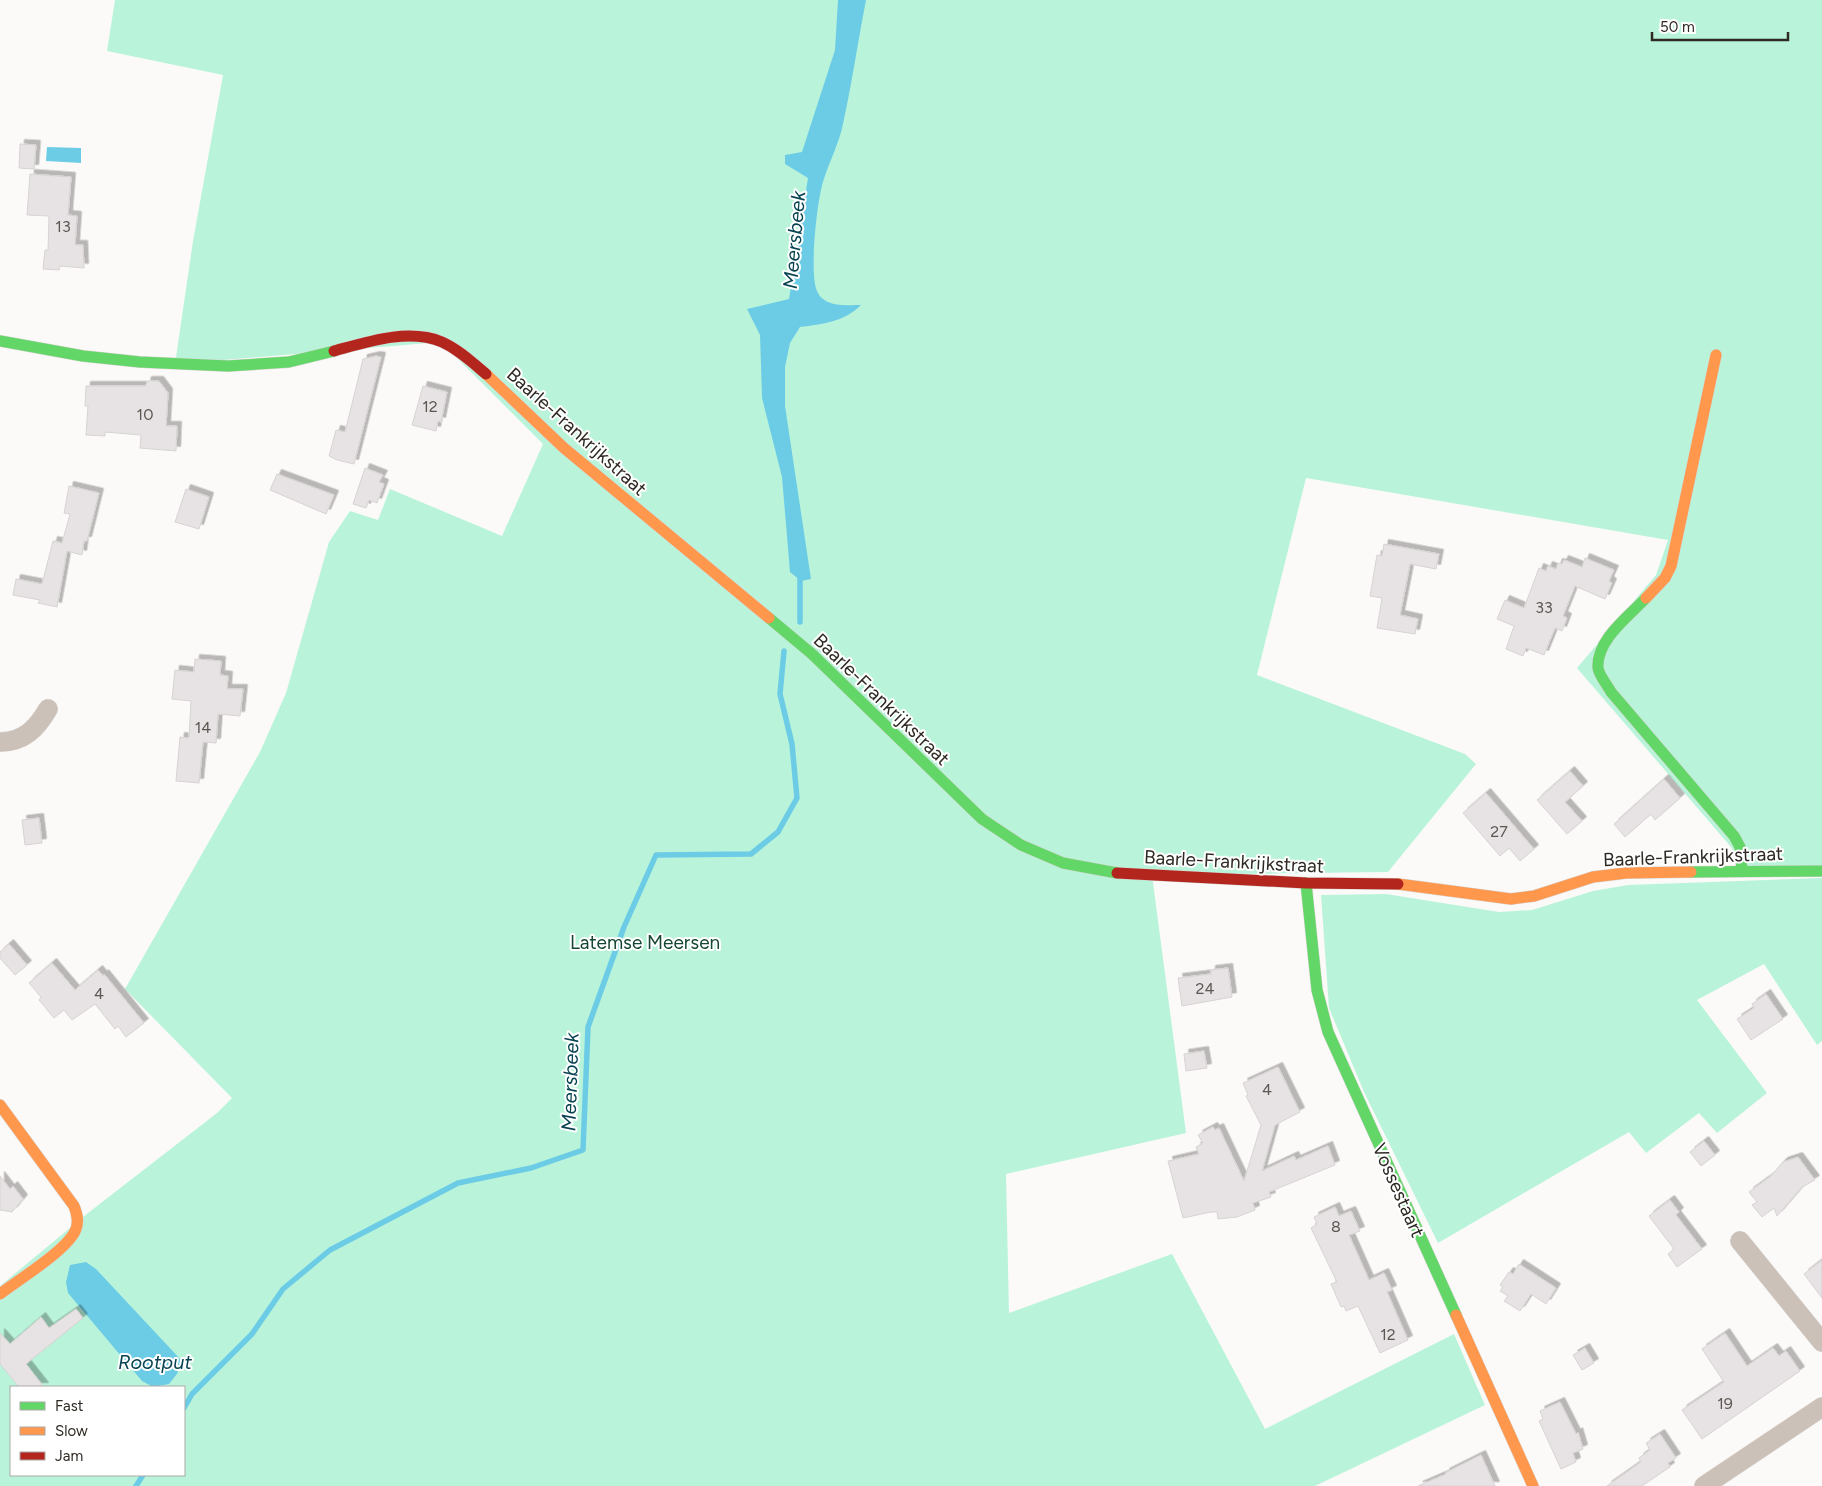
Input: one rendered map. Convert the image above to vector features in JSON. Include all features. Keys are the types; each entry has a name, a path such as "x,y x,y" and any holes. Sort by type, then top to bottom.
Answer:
{"street":[{"name":"Baarle-Frankrijkstraat","path":"0,341 42,350 102,358 140,362 228,366 289,362 385,338 404,336 441,342 471,361 494,379 564,448 798,642 964,803 1008,838 1040,855 1091,869 1174,877 1306,883 1391,883 1511,899 1534,896 1593,877 1626,873 1822,870"},
{"path":"1716,355 1671,566 1656,589 1605,642 1597,661 1598,669 1611,692 1734,836 1740,847 1742,871"},
{"path":"0,742 27,735 39,725 48,709"},
{"name":"Vossestaart","path":"1306,883 1317,990 1328,1032 1533,1486"},
{"path":"0,1104 74,1206 78,1224 74,1235 65,1245 0,1294"},
{"path":"1740,1241 1822,1342"},
{"path":"1704,1486 1822,1406"}],"green space":[{"name":"Latemse Meersen","path":"115,0 1822,0 1822,866 1742,866 1731,847 1577,668 1656,575 1668,540 1306,478 1257,675 1465,754 1476,764 1388,872 1152,875 1186,1133 1006,1174 1009,1313 1172,1254 1265,1429 1454,1334 1485,1405 1315,1486 0,1486 0,1286 88,1213 217,1113 232,1098 125,989 260,752 286,693 329,542 350,511 378,520 390,489 502,536 543,444 441,342 175,364 193,241 223,75 107,51"},
{"path":"1822,878 1822,1041 1817,1045 1764,964 1697,1000 1767,1093 1717,1133 1699,1113 1646,1153 1629,1132 1438,1243 1364,1092 1329,1008 1321,895 1386,894 1499,912 1532,910 1593,891 1628,885"}],"water":[{"path":"838,0 866,0 843,124 821,191 816,220 814,269 817,291 825,300 830,303 843,305 861,305 840,319 800,327 790,343 785,367 785,406 811,579 801,581 790,572 782,477 762,398 760,335 747,309 789,299 808,178 785,164 785,155 802,152 835,50"},
{"path":"47,147 81,148 81,163 46,161"},
{"name":"Rootput","path":"86,1262 96,1269 182,1361 177,1374 169,1384 151,1386 142,1381 68,1293 66,1282 70,1265"}],"building":[{"path":"20,144 36,145 34,169 19,168"},
{"path":"30,174 71,177 68,215 77,216 75,245 83,245 84,268 60,266 59,270 43,269 45,250 48,250 49,216 27,215"},
{"path":"376,356 381,357 354,464 337,460 329,456 336,430 345,432 363,359"},
{"path":"147,381 159,381 168,393 166,426 177,426 176,451 140,448 141,435 105,432 105,436 86,435 88,406 85,406 86,386 146,386"},
{"path":"423,386 447,392 441,422 438,421 436,431 412,425"},
{"path":"365,468 383,475 379,482 384,484 377,503 369,500 366,508 353,504"},
{"path":"277,474 334,495 326,514 270,490"},
{"path":"69,486 99,493 87,541 84,541 82,555 67,551 57,607 38,603 40,600 13,595 16,579 42,584 53,541 62,543 70,514 64,513"},
{"path":"186,489 209,497 199,529 175,522"},
{"path":"1384,544 1439,554 1436,569 1410,564 1400,615 1418,619 1415,634 1377,628 1382,598 1370,596 1377,555 1382,556"},
{"path":"1585,558 1614,570 1609,581 1612,583 1605,599 1575,586 1563,616 1567,618 1562,631 1555,628 1544,655 1526,648 1523,656 1506,649 1514,626 1497,619 1505,600 1524,608 1539,568 1546,571 1548,566 1556,569 1558,563 1562,564 1564,560 1582,567"},
{"path":"195,659 221,661 220,675 228,676 227,689 243,689 240,716 218,714 216,743 203,742 199,783 176,781 180,737 189,738 191,701 172,699 175,670 194,672"},
{"path":"1570,771 1583,786 1565,802 1582,821 1567,834 1537,800"},
{"path":"1664,779 1680,798 1655,820 1651,814 1625,837 1614,824"},
{"path":"1486,793 1534,849 1520,861 1509,848 1500,856 1463,813"},
{"path":"39,818 42,843 25,845 22,820"},
{"path":"9,944 27,965 15,975 0,958 0,952"},
{"path":"52,963 75,990 98,970 103,976 104,974 144,1023 126,1037 118,1026 115,1029 95,1004 72,1020 64,1010 54,1018 39,1000 41,997 29,983"},
{"path":"1228,968 1232,997 1182,1006 1178,978 1211,974 1211,970"},
{"path":"1766,994 1783,1019 1751,1040 1737,1019 1754,1008 1752,1004"},
{"path":"1204,1051 1207,1068 1186,1071 1184,1054"},
{"path":"1278,1067 1300,1112 1275,1125 1262,1171 1294,1156 1296,1160 1328,1146 1335,1165 1269,1192 1271,1197 1253,1203 1255,1210 1237,1217 1218,1219 1217,1212 1211,1212 1183,1218 1168,1161 1199,1154 1196,1147 1203,1143 1198,1135 1213,1127 1215,1130 1219,1128 1244,1181 1261,1125 1246,1096 1248,1095 1243,1083"},
{"path":"1704,1141 1715,1155 1701,1166 1690,1152"},
{"path":"1798,1157 1815,1180 1802,1187 1777,1216 1774,1208 1762,1217 1752,1205 1757,1202 1749,1192 1771,1176 1783,1162"},
{"path":"0,1176 10,1189 13,1186 23,1199 12,1212 0,1210"},
{"path":"1670,1200 1679,1212 1676,1215 1702,1249 1677,1267 1668,1254 1674,1249 1649,1216"},
{"path":"1335,1207 1339,1216 1351,1211 1360,1231 1349,1235 1369,1280 1384,1273 1392,1290 1387,1292 1408,1340 1380,1353 1358,1306 1346,1311 1344,1306 1341,1307 1331,1284 1337,1282 1311,1228 1317,1224 1314,1217"},
{"path":"1822,1260 1822,1298 1804,1274"},
{"path":"1519,1264 1556,1288 1546,1304 1531,1294 1520,1311 1504,1301 1508,1296 1500,1291 1503,1287 1500,1285 1509,1272 1513,1274"},
{"path":"76,1309 83,1318 26,1364 43,1386 18,1386 0,1364 0,1333 10,1344 41,1317 49,1328"},
{"path":"1725,1333 1747,1366 1773,1348 1779,1356 1786,1351 1800,1371 1702,1439 1682,1410 1724,1382 1702,1349"},
{"path":"1585,1348 1594,1363 1582,1370 1573,1355"},
{"path":"1560,1402 1576,1434 1578,1432 1583,1449 1573,1453 1576,1462 1561,1469 1539,1421 1543,1419 1540,1411"},
{"path":"1660,1434 1676,1458 1668,1463 1670,1467 1642,1486 1607,1486 1641,1462 1639,1458 1650,1450 1646,1443"},
{"path":"1481,1455 1495,1486 1418,1486 1446,1474"}],"waterway":[{"name":"Meersbeek","path":"800,574 800,622"},
{"name":"Meersbeek","path":"185,1406 192,1394 252,1334 283,1289 330,1250 458,1183 531,1168 583,1150 588,1027 624,927 656,855 751,854 778,832 797,798 792,744 780,694 784,651"},
{"name":"Meersbeek","path":"136,1486 142,1476"}],"traffic: fast":[{"path":"0,341 83,356 140,362 228,366 289,362 334,351"},
{"path":"1646,598 1615,629 1602,648 1598,668 1601,677 1611,692 1734,836 1740,847 1742,871"},
{"path":"769,618 812,654 982,819 1021,845 1063,863 1117,873"},
{"path":"1691,872 1822,871"},
{"path":"1306,883 1317,990 1328,1032 1456,1315"}],"traffic: slow":[{"path":"1646,598 1665,578 1671,566 1716,355"},
{"path":"486,374 564,448 769,618"},
{"path":"1398,884 1511,899 1534,896 1593,877 1626,873 1691,872"},
{"path":"0,1105 74,1206 77,1215 76,1229 64,1246 0,1294"},
{"path":"1456,1315 1533,1486"}],"traffic: jam":[{"path":"334,351 402,336 429,338 454,348 486,374"},
{"path":"1117,873 1306,883 1398,884"}]}
